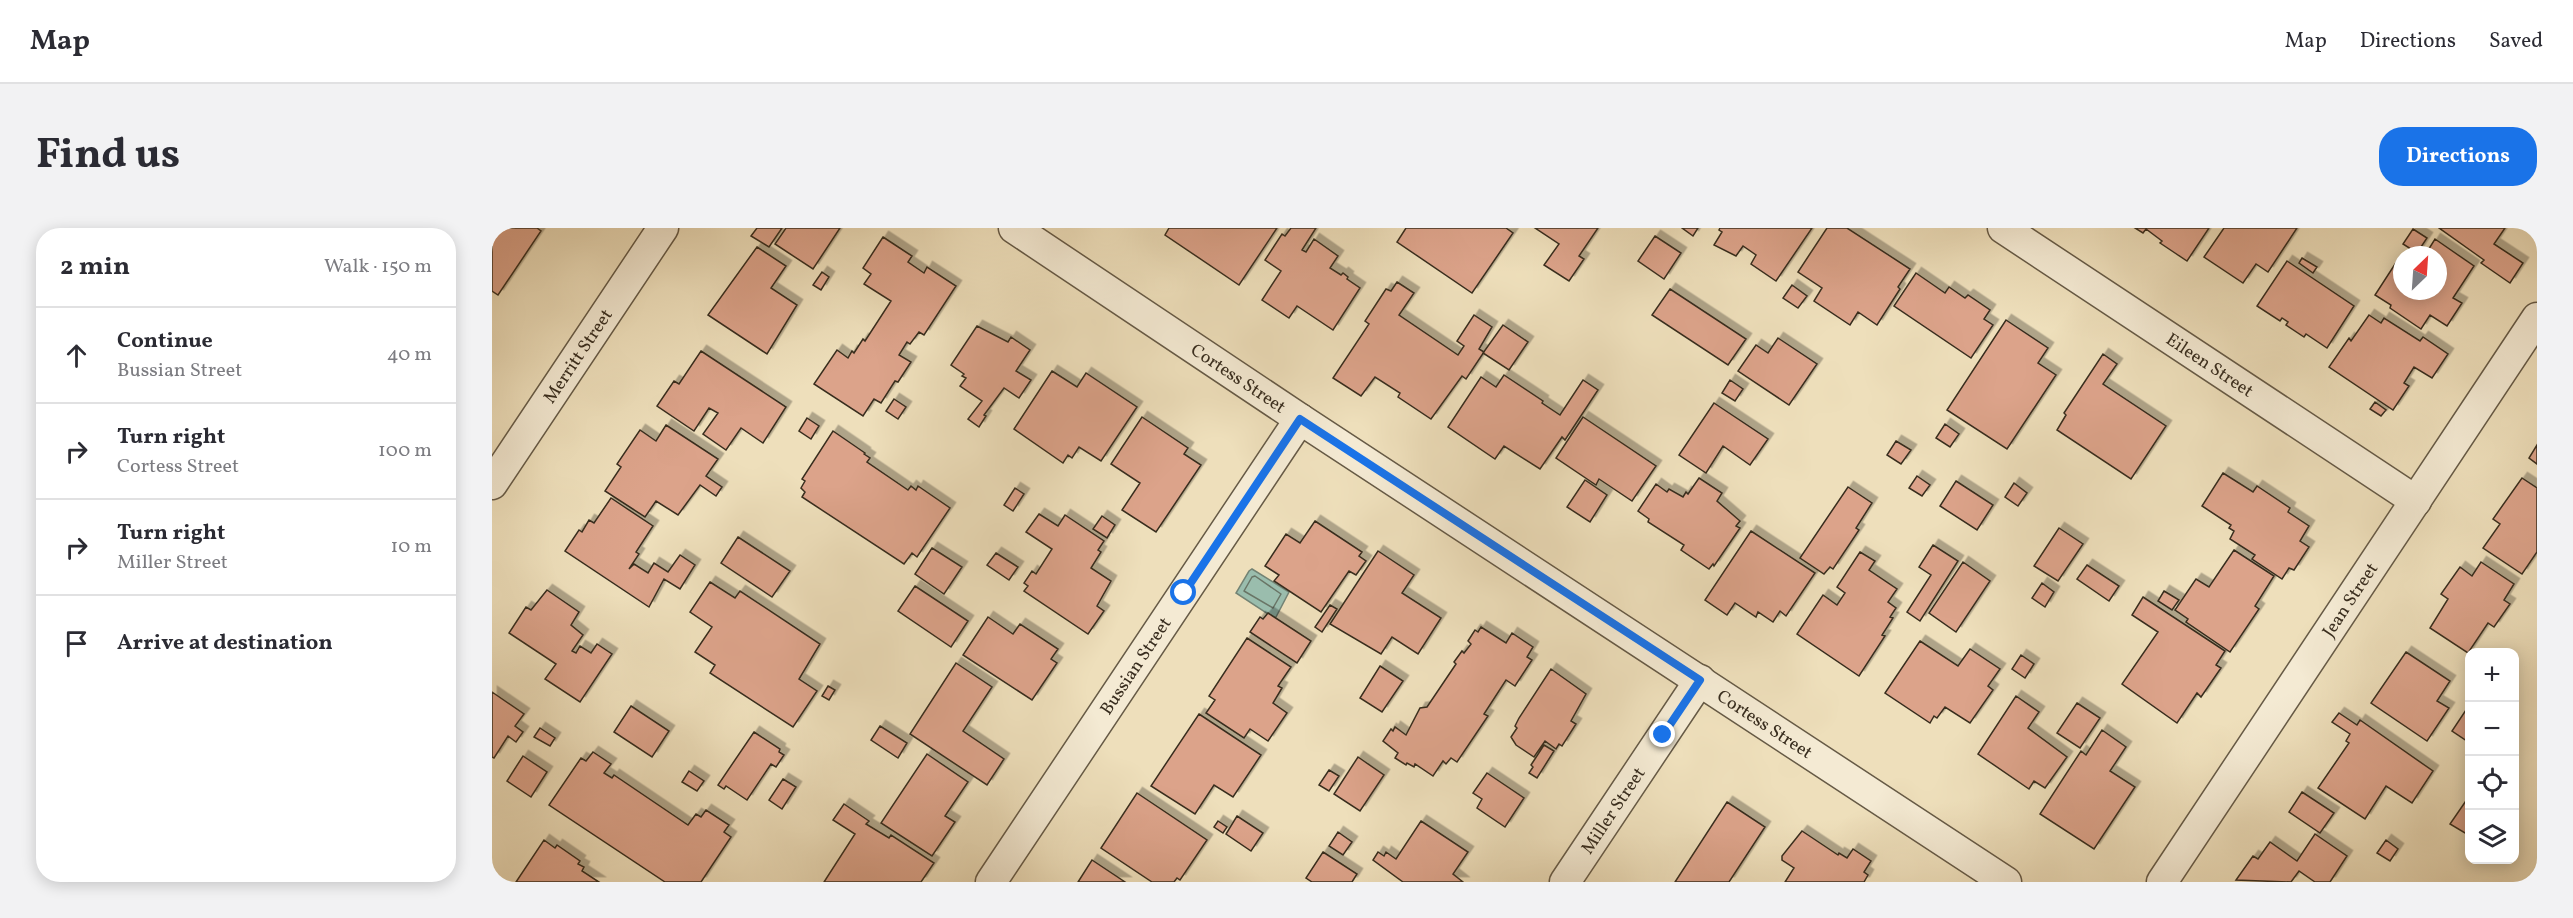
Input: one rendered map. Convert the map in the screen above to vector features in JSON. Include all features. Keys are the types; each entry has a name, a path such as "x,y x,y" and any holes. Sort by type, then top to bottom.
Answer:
{"street":[{"name":"Merritt Street","path":"492,484 663,228"},
{"name":"Cortess Street","path":"1014,228 1300,419 2006,882"},
{"name":"Eileen Street","path":"2003,228 2416,501"},
{"name":"Jean Street","path":"2162,882 2537,318"},
{"name":"Bussian Street","path":"991,882 1300,419"},
{"name":"Miller Street","path":"1566,882 1700,680"}],"water":[{"path":"1252,569 1289,592 1274,618 1236,593"}],"building":[{"path":"492,228 537,228 541,231 498,295 492,291"},
{"path":"757,228 782,228 769,247 751,236"},
{"path":"786,228 840,228 813,269 775,244"},
{"path":"1169,228 1277,228 1239,285 1165,235"},
{"path":"1291,228 1316,228 1302,250 1306,252 1314,239 1338,256 1330,268 1341,275 1343,273 1348,277 1347,279 1360,288 1333,330 1297,306 1289,318 1262,300 1281,271 1265,260 1282,234 1285,236"},
{"path":"1406,228 1506,228 1513,233 1472,293 1397,242"},
{"path":"1535,228 1598,228 1579,256 1584,259 1569,281 1544,265 1559,244"},
{"path":"1682,228 1698,228 1693,236"},
{"path":"1720,228 1812,228 1776,281 1751,264 1756,255 1743,246 1736,256 1714,245 1722,232"},
{"path":"1827,228 1847,228 1910,269 1877,325 1858,312 1850,325 1814,301 1822,288 1798,272"},
{"path":"2135,228 2209,228 2187,261 2160,243 2162,241 2146,229 2143,233"},
{"path":"2224,228 2297,228 2268,272 2256,264 2243,283 2204,257"},
{"path":"2439,228 2505,228 2494,244 2523,263 2510,283 2481,263 2484,260"},
{"path":"2413,229 2427,238 2422,246 2403,244"},
{"path":"1655,236 1681,253 1664,279 1638,261"},
{"path":"883,237 912,256 908,262 924,273 927,267 956,286 924,335 919,332 910,344 907,342 899,355 911,362 898,382 895,381 881,403 874,399 863,416 814,384 837,350 848,358 852,351 854,353 863,339 865,341 891,301 864,284 871,274 863,268"},
{"path":"2435,239 2445,246 2431,246"},
{"path":"757,247 786,266 771,288 797,305 767,354 708,315"},
{"path":"2447,247 2474,266 2453,298 2462,303 2447,326 2430,315 2421,329 2375,295 2393,267 2393,300 2447,300"},
{"path":"2302,258 2317,267 2313,273 2299,263"},
{"path":"2287,261 2354,306 2327,348 2306,334 2304,337 2286,325 2288,322 2282,318 2280,321 2257,306"},
{"path":"822,272 829,277 821,290 813,285"},
{"path":"1916,273 1945,293 1949,287 1965,298 1968,295 1990,310 1984,319 1993,325 1971,358 1894,306"},
{"path":"1397,282 1414,293 1399,315 1458,355 1464,346 1457,341 1474,315 1492,327 1479,349 1484,352 1466,379 1462,376 1431,419 1398,397 1400,393 1375,377 1361,396 1333,378 1369,324 1365,321 1386,289 1391,291"},
{"path":"1792,285 1807,296 1798,308 1783,298"},
{"path":"1670,289 1746,339 1728,365 1652,315"},
{"path":"2369,315 2381,323 2384,318 2420,341 2423,337 2448,354 2432,378 2414,367 2404,383 2409,386 2393,410 2329,367 2349,338 2351,341"},
{"path":"2006,320 2048,348 2038,363 2056,375 2007,449 1947,410"},
{"path":"1503,325 1528,342 1509,370 1483,353"},
{"path":"977,326 1008,342 1011,337 1030,350 1016,371 1031,380 1019,398 1004,388 984,415 986,416 979,427 968,419 982,401 960,386 966,378 951,365"},
{"path":"1778,338 1817,364 1789,405 1738,371 1756,345 1768,353"},
{"path":"701,351 786,407 763,443 741,428 726,450 703,434 718,413 709,408 694,431 657,406 674,381 679,384"},
{"path":"2103,354 2117,364 2103,384 2166,426 2131,479 2057,430 2066,415 2064,413"},
{"path":"1052,371 1077,387 1086,373 1137,407 1101,461 1079,447 1072,458 1068,455 1063,463 1014,429"},
{"path":"1504,375 1560,415 1583,380 1598,390 1565,440 1562,437 1540,469 1504,446 1495,459 1448,427 1481,377 1496,387"},
{"path":"1730,380 1743,389 1735,401 1722,393"},
{"path":"894,399 906,407 898,419 886,411"},
{"path":"2375,402 2386,410 2381,416 2370,409"},
{"path":"1714,403 1768,439 1750,465 1723,446 1706,473 1679,455"},
{"path":"1142,417 1188,448 1184,454 1201,465 1156,532 1122,510 1140,483 1111,464"},
{"path":"1583,417 1656,466 1632,501 1599,479 1596,485 1556,458"},
{"path":"807,418 819,426 811,439 799,431"},
{"path":"1945,424 1959,434 1950,447 1936,438"},
{"path":"666,425 718,459 706,476 722,487 716,496 700,485 678,515 656,501 645,517 605,491 621,467 617,464 640,430 656,441"},
{"path":"833,431 865,453 870,458 867,462 908,490 911,486 916,490 918,486 950,508 917,557 912,553 904,564 802,497 805,492 801,488 805,481 802,479"},
{"path":"1896,441 1911,450 1901,464 1887,455"},
{"path":"2537,445 2537,464 2529,458"},
{"path":"2223,473 2253,492 2257,486 2290,508 2288,512 2309,526 2300,541 2309,547 2294,570 2289,568 2282,579 2252,559 2255,555 2230,539 2234,531 2229,528 2231,525 2202,506"},
{"path":"1917,476 1930,485 1922,496 1909,488"},
{"path":"1699,478 1722,493 1717,501 1740,521 1736,526 1740,528 1714,566 1713,564 1709,569 1681,550 1684,545 1648,522 1649,519 1638,511 1656,484 1667,492 1669,489 1683,497 1686,492 1688,494"},
{"path":"2522,478 2537,488 2537,552 2522,574 2483,548 2500,524 2493,519"},
{"path":"1585,480 1607,495 1590,522 1567,507"},
{"path":"1956,481 1993,505 1977,530 1940,506"},
{"path":"2014,483 2027,493 2018,506 2005,497"},
{"path":"1848,487 1872,503 1856,528 1859,530 1833,569 1830,567 1824,574 1800,558"},
{"path":"1015,488 1024,494 1013,511 1004,505"},
{"path":"611,498 653,526 636,552 639,554 629,569 634,564 648,573 654,563 668,572 680,555 695,565 680,589 664,579 649,607 565,551 579,530 582,532 589,520 594,523"},
{"path":"1039,514 1058,526 1065,515 1104,541 1098,550 1101,552 1091,568 1111,581 1097,606 1104,611 1088,634 1024,591 1028,586 1024,583 1032,571 1036,574 1052,549 1026,532"},
{"path":"1102,516 1115,525 1107,538 1093,529"},
{"path":"1315,521 1362,552 1359,556 1366,561 1356,575 1349,571 1321,612 1274,581 1279,575 1265,566 1286,534 1300,543"},
{"path":"2059,528 2083,544 2058,581 2034,566"},
{"path":"1751,531 1815,573 1786,616 1780,611 1773,622 1758,612 1756,617 1735,603 1727,615 1705,600"},
{"path":"738,537 790,571 772,597 721,563"},
{"path":"1933,545 1958,561 1920,621 1907,612 1931,575 1919,567"},
{"path":"932,548 962,567 944,594 915,574"},
{"path":"2234,550 2274,576 2255,606 2259,609 2230,652 2186,622 2188,619 2175,610 2196,579 2209,587"},
{"path":"1378,551 1414,575 1402,593 1441,618 1418,654 1392,637 1381,654 1330,624"},
{"path":"1860,552 1875,561 1869,570 1897,589 1888,602 1896,608 1890,617 1893,618 1882,635 1885,636 1859,676 1797,634 1823,595 1837,605 1845,593 1837,587"},
{"path":"996,553 1018,567 1009,580 987,565"},
{"path":"1963,562 1990,581 1956,632 1929,613"},
{"path":"2481,562 2514,584 2504,600 2510,604 2494,627 2488,623 2471,648 2465,648 2465,651 2430,628 2448,599 2441,594 2460,567 2472,576"},
{"path":"2087,565 2119,586 2109,601 2077,579"},
{"path":"710,582 735,598 740,591 820,644 799,679 817,691 793,727 710,673 715,665 695,652 712,627 690,612"},
{"path":"2042,583 2054,592 2045,607 2032,598"},
{"path":"915,586 968,621 951,647 898,611"},
{"path":"547,590 579,612 571,625 583,635 572,651 576,653 580,646 591,653 597,644 612,654 580,702 545,679 556,664 509,633 526,607 531,610"},
{"path":"2164,591 2179,600 2172,610 2158,601"},
{"path":"2143,597 2225,651 2216,665 2221,668 2201,697 2197,693 2177,723 2122,684 2158,632 2132,615"},
{"path":"1330,605 1337,609 1322,632 1315,627"},
{"path":"1268,613 1311,641 1297,663 1250,632 1260,617 1263,619"},
{"path":"988,617 1013,634 1020,624 1058,649 1051,659 1057,663 1032,700 963,655"},
{"path":"1481,627 1506,643 1512,633 1533,647 1527,657 1532,660 1515,686 1506,680 1484,714 1488,716 1457,762 1451,758 1446,764 1443,761 1433,776 1415,764 1414,767 1407,763 1406,765 1395,758 1398,753 1383,741 1395,727 1406,735 1420,708 1427,707 1456,664 1454,662 1471,644 1468,641 1475,630 1478,632"},
{"path":"1247,638 1291,667 1278,686 1282,688 1273,703 1287,713 1268,741 1250,729 1244,738 1206,713 1215,700 1209,696"},
{"path":"1920,641 1958,666 1970,649 2000,669 1988,686 1993,690 1970,723 1945,707 1937,718 1934,716 1930,723 1885,693"},
{"path":"2406,652 2450,681 2437,701 2449,708 2427,741 2371,703"},
{"path":"2021,655 2034,664 2025,678 2012,669"},
{"path":"956,663 992,687 963,731 1004,759 987,785 910,734"},
{"path":"1380,666 1403,681 1382,712 1360,698"},
{"path":"1551,669 1586,694 1571,721 1576,724 1562,746 1559,744 1556,749 1545,741 1534,757 1516,745 1511,737 1517,728 1515,726 1519,718"},
{"path":"828,686 835,690 829,700 822,696"},
{"path":"492,692 524,714 515,726 523,732 516,742 508,736 494,758 492,757"},
{"path":"2016,696 2039,712 2028,728 2067,757 2045,788 2034,781 2029,789 1978,754"},
{"path":"2077,703 2100,718 2080,748 2057,733"},
{"path":"631,706 669,731 652,757 614,732"},
{"path":"2465,712 2465,740 2452,731"},
{"path":"2339,713 2357,725 2360,720 2433,771 2412,803 2386,786 2365,819 2318,788 2349,743 2346,741 2350,734 2332,722"},
{"path":"1199,714 1261,755 1233,797 1214,785 1195,814 1151,786"},
{"path":"880,726 907,743 898,758 871,740"},
{"path":"540,728 555,738 550,746 534,737"},
{"path":"2102,730 2126,747 2110,771 2135,787 2094,849 2040,814 2081,751 2086,755"},
{"path":"754,732 780,749 779,752 784,755 776,767 771,764 747,800 726,786 724,789 718,785"},
{"path":"1544,745 1554,751 1537,778 1529,773 1533,767 1531,765"},
{"path":"593,752 611,764 604,773 612,778 614,775 688,825 696,814 701,817 706,810 729,825 724,832 731,837 701,882 665,882 549,805 581,758 586,761"},
{"path":"927,754 968,782 945,816 955,822 932,856 881,823"},
{"path":"523,756 547,772 531,797 507,781"},
{"path":"1358,757 1384,775 1360,811 1334,794"},
{"path":"1329,770 1339,776 1329,791 1319,785"},
{"path":"689,771 704,781 697,791 682,782"},
{"path":"1487,773 1524,798 1505,827 1477,808 1482,799 1473,793"},
{"path":"783,779 796,787 782,809 769,800"},
{"path":"2302,792 2334,813 2320,833 2289,812"},
{"path":"1137,793 1207,840 1180,880 1177,878 1174,882 1152,882 1101,848"},
{"path":"1727,802 1765,827 1729,882 1675,882"},
{"path":"2465,802 2465,833 2450,824"},
{"path":"844,804 869,821 866,824 889,838 891,835 934,863 921,882 824,882 855,834 833,820"},
{"path":"1237,816 1263,833 1251,851 1226,834"},
{"path":"1218,821 1227,827 1223,833 1214,827"},
{"path":"1421,821 1468,852 1453,874 1463,882 1403,882 1373,860 1378,852 1384,856 1386,852 1396,859"},
{"path":"1802,831 1838,855 1839,853 1847,858 1853,849 1871,861 1864,872 1868,875 1864,882 1785,882 1794,868 1782,860 1782,856"},
{"path":"1338,832 1352,842 1343,855 1329,846"},
{"path":"2315,834 2347,856 2330,882 2315,882 2299,871 2291,882 2236,880 2253,856 2258,859 2270,842 2297,861"},
{"path":"544,840 555,848 557,845 580,861 578,864 584,867 582,871 599,882 516,882"},
{"path":"2386,840 2398,849 2390,861 2377,853"},
{"path":"1323,852 1357,874 1352,882 1312,882 1306,878"},
{"path":"1092,860 1125,882 1078,882"}],"route":[{"path":"1184,593 1300,419 1700,680 1663,735"}]}
